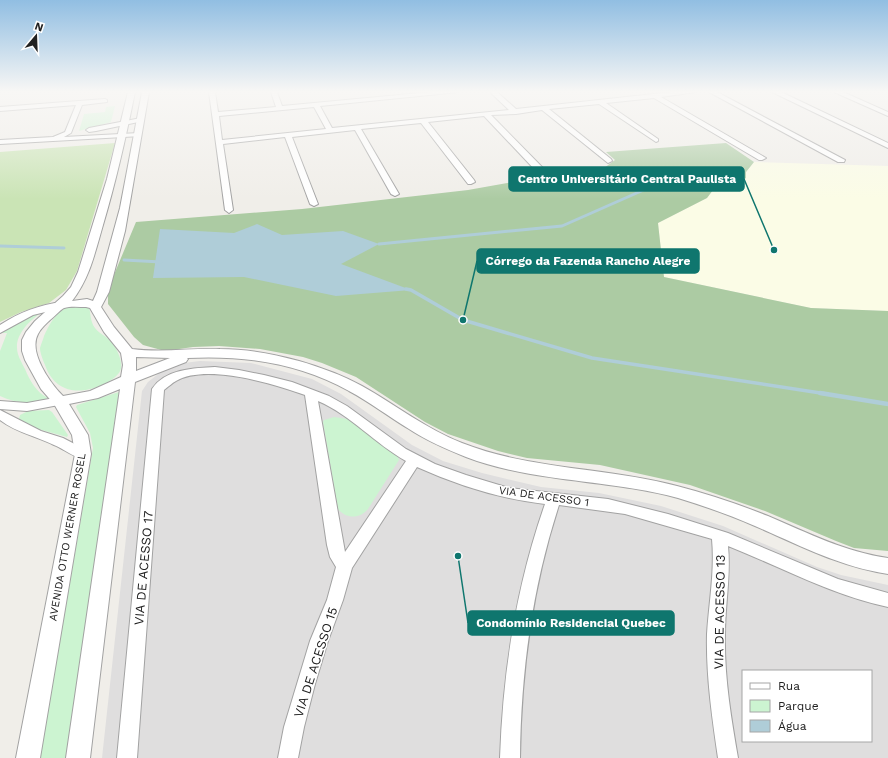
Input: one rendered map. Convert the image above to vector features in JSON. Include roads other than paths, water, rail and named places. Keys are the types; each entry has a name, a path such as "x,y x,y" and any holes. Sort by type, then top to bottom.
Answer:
{"street":[{"path":"68,133 70,127"},
{"path":"0,142 52,138 70,139 95,133 109,127"},
{"name":"AVENIDA OTTO WERNER ROSEL","path":"28,758 83,454 80,435 60,401 48,389 38,374 29,351 32,332 50,314 62,305 76,288 84,272 112,179 124,127"},
{"path":"95,306 98,304 115,252 140,127"},
{"path":"217,127 229,210"},
{"path":"328,127 330,131"},
{"path":"220,142 364,127"},
{"path":"428,127 471,182"},
{"path":"499,127 540,170"},
{"path":"567,127 608,161"},
{"path":"637,127 656,140"},
{"path":"709,127 762,158"},
{"path":"779,127 841,160"},
{"path":"849,127 888,146"},
{"path":"357,128 395,194"},
{"path":"52,138 68,133 95,133 122,136 139,134"},
{"path":"288,136 314,204"},
{"path":"0,330 24,314 45,307 87,303 95,306 109,329 128,352 130,364 129,379 78,758"},
{"path":"128,352 150,355 208,353 243,354 297,364 343,381 435,438 490,460 520,468 605,478 689,495 762,521 836,554 854,560 888,566"},
{"path":"0,405 27,407 93,395 172,361 208,353"},
{"name":"VIA DE ACESSO 1","path":"166,381 172,377 188,372 226,372 258,377 284,384 325,399 340,407 393,448 437,470 470,482 507,492 604,505 639,512 719,536 830,585 888,600"},
{"name":"VIA DE ACESSO 17","path":"127,758 158,389 166,381"},
{"path":"311,394 335,545 338,557 344,566"},
{"path":"0,414 11,422 36,434 58,441 83,454"},
{"name":"VIA DE ACESSO 15","path":"288,758 294,727 306,684 319,641 335,600 344,566 415,459"},
{"path":"510,758 510,724 514,675 524,609 536,553 554,498"},
{"name":"VIA DE ACESSO 13","path":"719,536 721,550 716,608 716,657 721,713 728,758"}],"water":[{"path":"257,224 282,235 343,231 379,244 341,264 411,290 336,296 244,277 153,278 160,229 234,233"}],"waterway":[{"path":"379,244 562,226 673,177"},
{"path":"0,246 64,248"},
{"path":"124,260 161,262"},
{"path":"406,289 411,290 463,320 592,358 827,394"},
{"path":"820,393 888,404"}],"place":[{"name":"Centro Universitário Central Paulista","path":"774,250"},
{"name":"Córrego da Fazenda Rancho Alegre","path":"463,320"},
{"name":"Condomínio Residencial Quebec","path":"458,556"}]}
